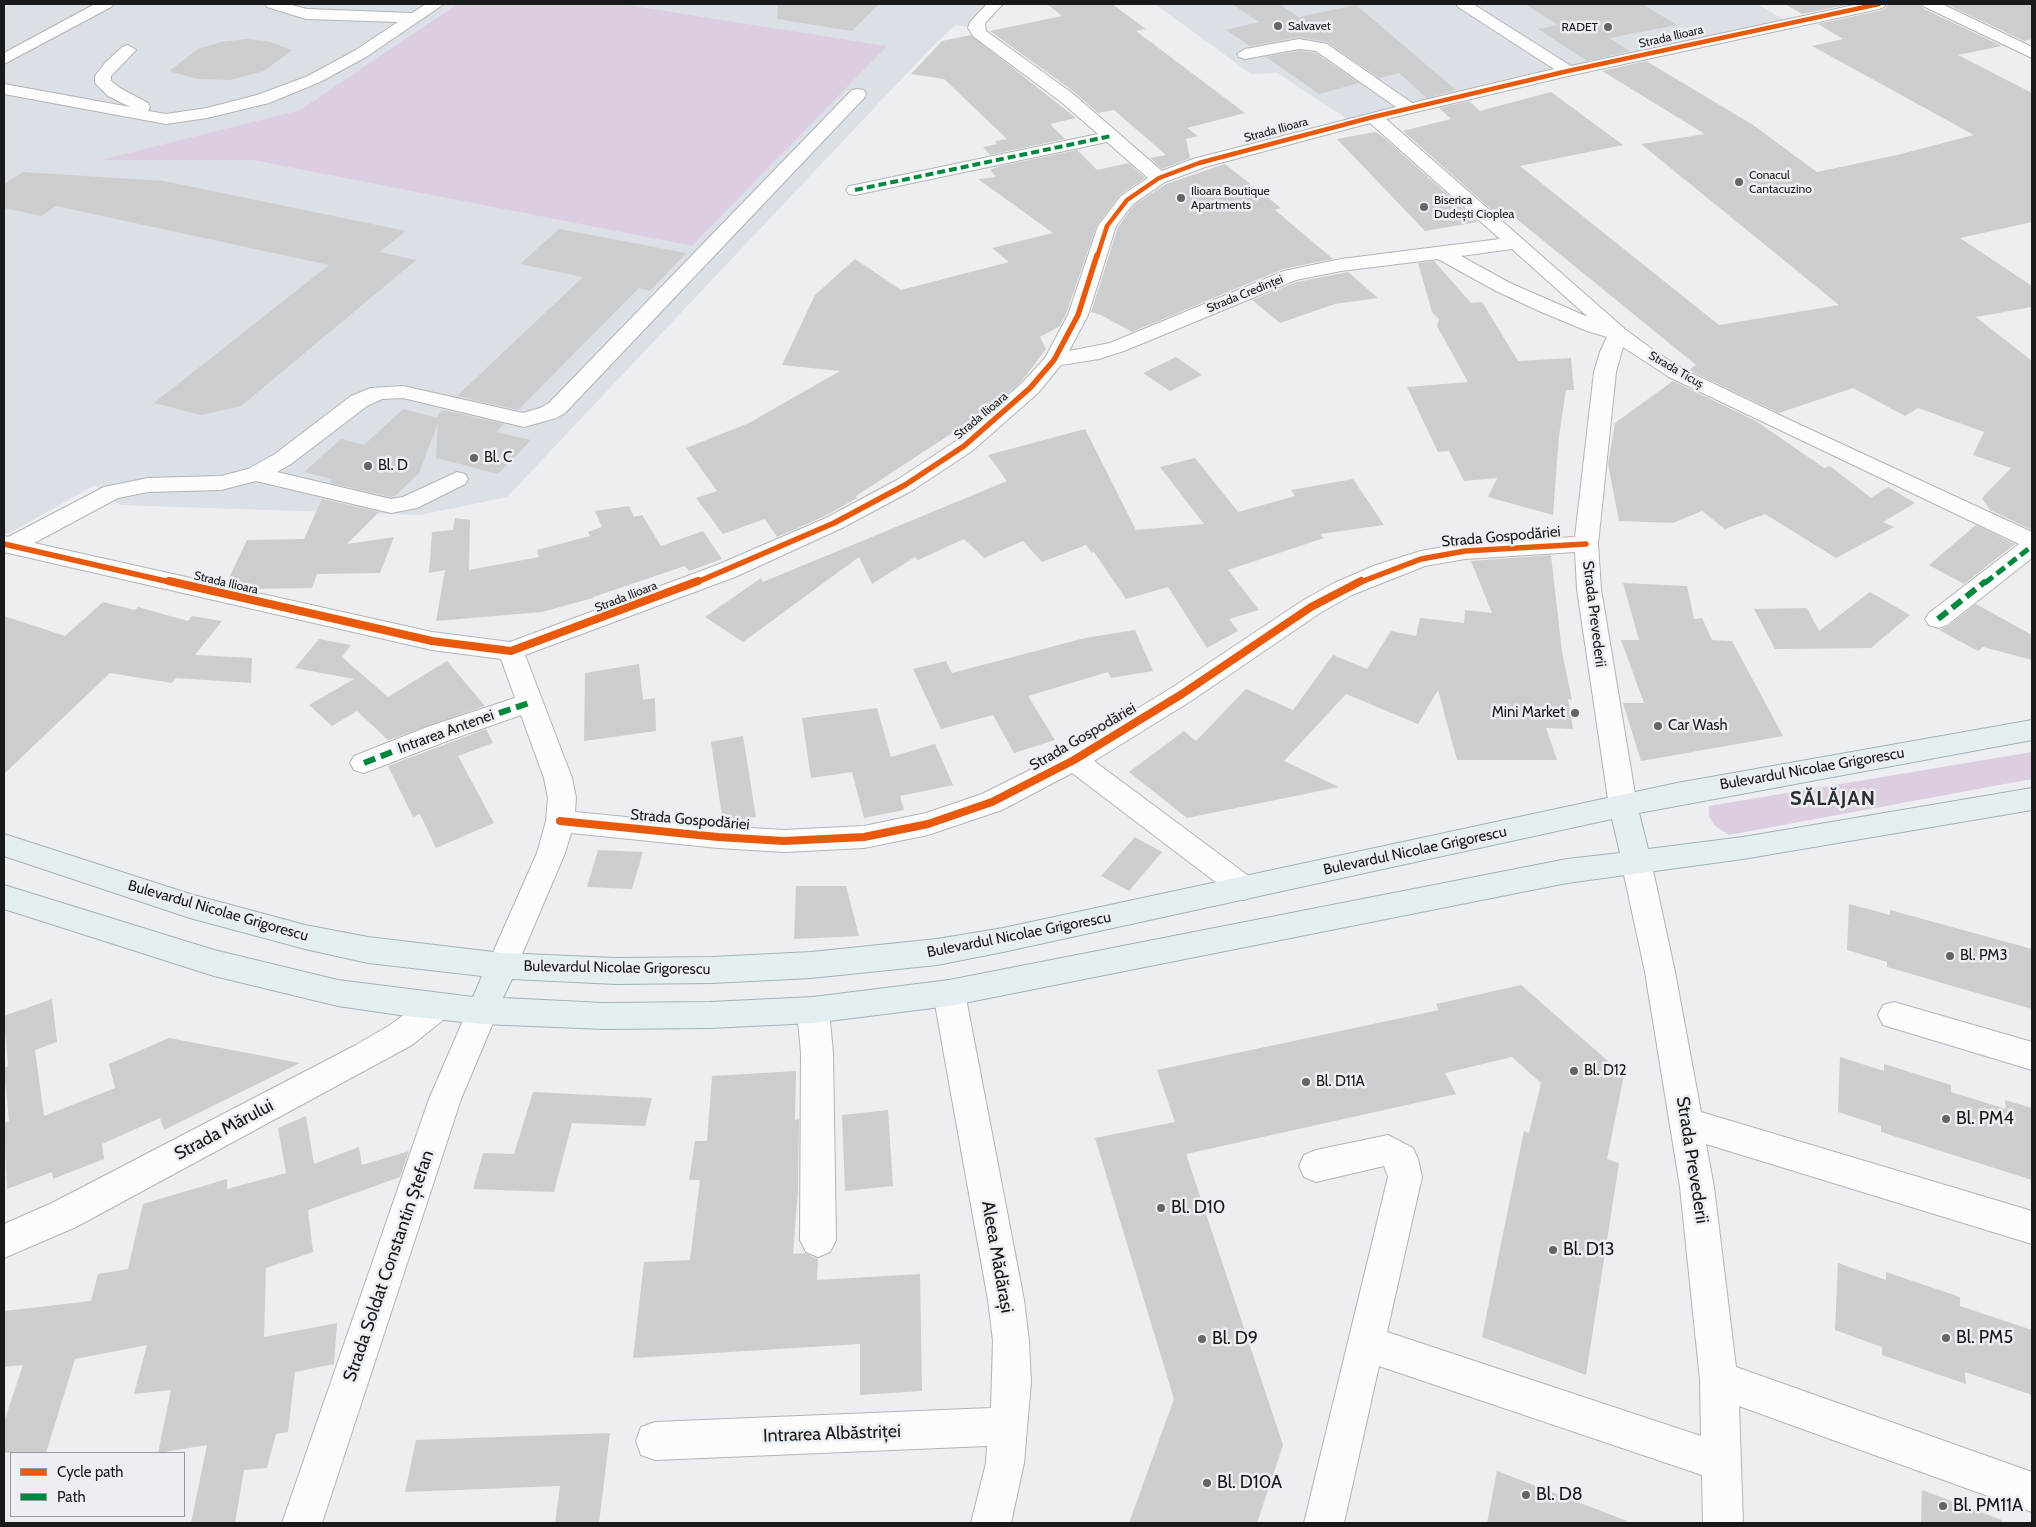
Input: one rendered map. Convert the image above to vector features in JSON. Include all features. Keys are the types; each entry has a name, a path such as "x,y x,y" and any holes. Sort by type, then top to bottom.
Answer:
{"main road":[{"name":"Bulevardul Nicolae Grigorescu","path":"4,845 190,906 305,937 368,950 502,966 616,971 712,970 870,960 1003,940 1703,789 2032,730"},
{"path":"4,897 160,947 338,993 437,1008 482,1011 604,1016 710,1015 813,1010 949,993 1451,893 1636,861 1735,849 2032,799"},
{"path":"1623,806 1636,861"},
{"path":"482,1011 502,966"}],"street":[{"path":"4,59 106,4"},
{"path":"272,4 306,14 415,18"},
{"path":"4,89 166,119 234,107 291,89 339,66 436,4"},
{"path":"996,4 978,22 976,28 980,34 1066,97 1158,178"},
{"path":"1463,4 1568,71"},
{"name":"Strada Ilioara","path":"8,545 432,640 511,651 726,571 834,523 905,485 964,446 1030,388 1054,360 1078,315 1107,226 1116,211 1127,200 1158,178 1199,163 1409,108 1568,71 1879,4"},
{"path":"1930,4 2032,53"},
{"path":"1245,54 1299,44 1320,47 1409,108"},
{"path":"128,50 110,66 103,76 102,83 114,92 166,119"},
{"path":"8,545 97,498 126,488 148,485 221,483 256,474 283,459 359,401 380,393 403,392 524,420 538,418 557,408 858,94"},
{"name":"Strada Ticuș","path":"1373,117 1619,334 1676,373 1784,426 2032,541"},
{"path":"855,190 1111,136"},
{"name":"Strada Credinței","path":"1054,360 1099,353 1117,347 1291,275 1341,265 1517,243"},
{"path":"1442,253 1503,287 1546,307 1594,327 1619,334"},
{"name":"Strada Prevederii","path":"1619,334 1610,352 1605,372 1586,544 1589,589 1623,806"},
{"path":"256,474 391,506 409,503 457,479"},
{"name":"Strada Gospodăriei","path":"560,820 748,840 824,840 864,837 928,824 975,808 1027,785 1074,760 1182,694 1311,607 1343,589 1385,570 1421,559 1465,551 1586,544"},
{"path":"1938,619 2032,546"},
{"path":"502,966 551,853 560,820 562,798 558,778 511,651"},
{"name":"Intrarea Antenei","path":"364,763 437,734 529,703"},
{"name":"Strada Gospodăriei","path":"1074,760 1244,888"},
{"name":"Strada Prevederii","path":"1636,861 1660,972 1698,1196 1719,1380 1723,1523"},
{"name":"Aleea Mădărași","path":"949,993 1006,1300 1011,1341 1009,1426 1005,1463 991,1523"},
{"name":"Strada Mărului","path":"4,1241 64,1215 365,1056 401,1035 437,1008"},
{"path":"813,1010 817,1053 818,1240"},
{"name":"Strada Soldat Constantin Ștefan","path":"302,1523 445,1099 482,1011"},
{"path":"1894,1015 2032,1056"},
{"path":"1687,1123 2032,1228"},
{"path":"1316,1166 1388,1150 1401,1159 1405,1177 1324,1523"},
{"path":"1365,1343 1721,1462"},
{"path":"1719,1380 2032,1492"},
{"name":"Intrarea Albăstriței","path":"655,1441 1009,1426"}],"shaded area":[{"path":"4,4 457,4 300,110 104,160 252,160 692,246 886,46 622,4 1000,4 976,28 955,25 927,52 507,497 420,515 120,505 95,485 8,534 4,533"},
{"path":"457,4 622,4 887,46 692,246 252,160 101,160 300,110"},
{"path":"1155,4 1757,4 1788,22 1352,122 1277,73 1251,74"},
{"path":"2032,752 2032,779 1729,835 1714,825 1709,816 1709,806"}],"building":[{"path":"778,4 879,4 852,31 777,19"},
{"path":"1047,4 1112,4 1146,29 1136,31 1245,113 1187,128 1198,136 1186,139 1190,158 1162,169 1150,158 1166,155 1114,110 1098,113 1073,91 990,31 1062,16"},
{"path":"1232,4 1279,4 1299,17 1356,5 1456,90 1427,98 1399,73 1379,78 1327,42 1299,37 1250,46 1226,30 1259,22"},
{"path":"1525,4 1642,4 1677,25 1609,38 1630,51 1587,61 1538,29 1558,25"},
{"path":"1785,4 1851,4 1802,14"},
{"path":"1888,4 1920,4 1924,9 2002,46 1958,55 2032,93 2032,222 1960,238 2032,286 2032,307 1976,317 2032,361 2032,530 1990,510 1982,498 2011,468 1973,455 1984,432 1918,408 1905,416 1853,388 1779,413 1689,370 1696,365 1513,216 1501,218 1403,131 1451,119 1439,108 1469,101 1480,111 1551,92 1623,145 1520,166 1719,325 1839,305 1641,144 1705,134 1602,71 1646,61 1753,125 1817,172 1897,155 1974,135 1812,46 1843,39 1818,24 1879,11 1886,8"},
{"path":"1946,4 2032,4 2032,39 2024,41"},
{"path":"971,35 1076,118 1050,124 1065,139 990,155 983,147 997,144 995,141 1007,139 944,79 911,74 942,41"},
{"path":"246,39 267,41 292,50 264,71 230,80 197,79 169,71 198,49 221,42"},
{"path":"1299,51 1315,53 1359,83 1319,94 1266,57"},
{"path":"1375,132 1382,136 1478,222 1425,231 1337,139"},
{"path":"1077,150 1097,170 1129,163 1145,178 1120,195 1097,225 1066,314 1060,326 1040,337 1046,349 1021,382 992,407 856,496 857,498 825,516 777,537 765,519 723,534 696,498 717,491 686,448 749,423 840,371 782,365 815,295 855,259 901,290 1009,262 992,248 1053,233 978,179 996,177 990,170 1000,166"},
{"path":"1225,164 1281,208 1275,210 1333,259 1283,269 1132,332 1101,315 1091,312 1118,227 1134,205 1166,184"},
{"path":"23,172 164,181 406,231 379,252 416,260 241,406 201,415 154,403 329,265 56,206 41,216 4,208 4,184"},
{"path":"559,229 686,253 650,291 639,288 518,410 457,396 583,277 520,264"},
{"path":"1434,261 1471,303 1482,302 1518,361 1571,358 1574,390 1566,390 1559,436 1553,515 1488,497 1497,478 1464,481 1449,451 1438,452 1407,387 1468,382 1437,326 1439,319 1432,312 1418,263"},
{"path":"1348,272 1378,298 1335,304 1280,323 1252,300 1297,282"},
{"path":"1176,357 1202,375 1170,391 1143,373"},
{"path":"1673,381 1756,421 1824,468 1830,466 1871,498 1888,487 1915,503 1883,522 1894,527 1836,558 1765,514 1725,529 1702,511 1673,523 1619,521 1608,464 1615,423"},
{"path":"403,409 438,418 438,414 443,410 504,424 496,432 531,440 498,474 436,458 438,423 419,473 395,496 391,497 330,483 332,479 304,472 341,439 364,445"},
{"path":"1085,429 1136,530 1204,524 1160,467 1195,458 1238,512 1295,496 1291,490 1353,479 1384,525 1320,534 1324,538 1228,570 1259,610 1229,619 1238,631 1207,648 1168,587 1126,599 1094,552 1092,553 1086,545 1042,562 1023,541 984,558 964,539 918,560 915,557 872,584 859,557 743,642 705,617 761,578 763,582 1007,481 988,455"},
{"path":"322,499 379,512 347,544 394,537 380,573 317,574 312,588 249,589 226,584 247,540 304,539"},
{"path":"629,506 634,517 642,515 661,546 703,531 722,559 689,571 685,566 593,598 542,612 436,621 445,570 429,573 432,532 453,530 455,518 470,520 469,570 539,557 537,550 590,536 588,532 602,527 595,511"},
{"path":"1976,525 2015,544 1964,584 1929,565"},
{"path":"1551,555 1562,652 1572,700 1568,699 1573,729 1546,728 1557,760 1457,760 1438,690 1418,724 1346,694 1284,761 1339,787 1187,818 1129,772 1184,731 1196,741 1246,689 1293,710 1333,655 1367,669 1391,631 1416,636 1420,618 1464,623 1465,610 1492,613 1471,561"},
{"path":"1623,583 1687,586 1694,619 1702,618 1712,640 1732,641 1783,736 1641,761 1623,703 1644,703 1621,640 1639,640"},
{"path":"1870,592 1910,615 1871,648 1775,649 1754,609 1807,608 1819,631"},
{"path":"103,602 135,610 138,607 188,621 192,616 222,621 195,655 252,658 251,683 176,678 172,683 110,673 4,774 4,616 65,636"},
{"path":"1976,604 2032,635 2032,660 1983,647 1978,651 1939,630 1948,626"},
{"path":"1135,630 1153,671 1111,678 1108,672 1028,696 1055,740 1014,753 993,715 941,729 913,669 946,661 952,673 1085,638"},
{"path":"319,639 351,645 342,657 388,697 447,661 485,706 388,740 357,711 332,726 309,705 354,679 295,668"},
{"path":"639,664 643,700 655,698 656,731 584,741 585,673"},
{"path":"877,708 891,757 935,744 953,785 900,796 904,810 864,818 852,772 811,778 802,718"},
{"path":"486,729 493,743 458,756 494,823 436,848 420,814 413,817 388,766"},
{"path":"743,736 756,817 723,823 711,742"},
{"path":"1135,837 1162,852 1129,891 1101,876"},
{"path":"598,850 643,852 632,889 587,887"},
{"path":"796,886 846,886 859,936 794,939"},
{"name":"Bl. PM3","path":"1849,904 1890,915 1890,910 2032,949 2032,1009 1887,967 1887,962 1847,950"},
{"path":"1521,985 1624,1075 1607,1159 1619,1163 1586,1375 1482,1337 1524,1131 1529,1133 1541,1083 1512,1057 1445,1073 1456,1094 1186,1154 1283,1445 1257,1523 1129,1523 1174,1399 1095,1138 1175,1122 1157,1070 1439,1010 1436,1004"},
{"path":"52,999 57,1042 35,1050 44,1116 115,1088 109,1064 169,1038 300,1063 164,1130 160,1118 102,1144 104,1159 53,1179 52,1172 7,1189 4,1123 9,1121 4,1068 8,1066 4,1016"},
{"name":"Bl. PM4","path":"1840,1057 1884,1071 1884,1064 1951,1085 1951,1092 2006,1109 2005,1100 2032,1108 2032,1180 1881,1132 1881,1126 1838,1112"},
{"path":"796,1071 795,1120 799,1119 798,1190 793,1254 805,1253 818,1259 817,1280 920,1274 922,1391 860,1395 860,1344 633,1358 644,1262 690,1260 700,1180 689,1180 695,1141 707,1141 712,1076"},
{"path":"533,1092 652,1098 645,1126 572,1123 554,1192 473,1189 483,1153 514,1154"},
{"path":"888,1110 893,1186 845,1191 842,1115"},
{"path":"306,1116 314,1164 359,1147 362,1165 409,1151 400,1177 308,1210 313,1252 266,1268 264,1337 337,1323 334,1364 295,1372 288,1432 276,1434 267,1468 244,1470 235,1523 191,1523 207,1445 158,1452 171,1390 134,1394 147,1345 75,1359 46,1452 4,1453 4,1422 23,1365 4,1367 4,1311 91,1301 98,1274 128,1269 143,1204 227,1179 227,1189 286,1173 278,1128"},
{"name":"Bl. PM5","path":"1838,1263 1886,1280 1886,1272 1960,1297 1960,1306 2032,1330 2032,1395 1965,1372 1966,1384 1882,1355 1882,1347 1835,1330"},
{"path":"610,1433 599,1523 555,1523 560,1486 405,1492 416,1440"},
{"name":"Bl. D8","path":"1497,1471 1627,1521 1626,1523 1487,1523"},
{"name":"Bl. PM11A","path":"1922,1490 2002,1520 2002,1523 1921,1523"}],"marked path":[{"path":"855,190 1111,136"},
{"path":"1938,619 2032,546"},
{"path":"364,763 437,734 529,703"}],"cycle path":[{"path":"4,544 432,641 511,651 726,571 834,523 905,485 964,446 1030,388 1054,360 1078,315 1107,226 1127,200 1159,178 1199,163 1373,117 1568,71 1879,4"},
{"path":"560,821 718,837 784,841 864,837 928,824 992,802 1074,760 1182,694 1311,607 1343,589 1385,571 1421,559 1465,551 1586,544"}],"place":[{"name":"Salvavet","path":"1278,26"},
{"name":"RADET","path":"1608,27"},
{"name":"Conacul Cantacuzino","path":"1739,182"},
{"name":"Ilioara Boutique Apartments","path":"1181,198"},
{"name":"Biserica Dudești Cioplea","path":"1424,207"},
{"name":"Bl. C","path":"474,458"},
{"name":"Bl. D","path":"368,466"},
{"name":"Mini Market","path":"1575,713"},
{"name":"Car Wash","path":"1658,726"},
{"name":"Bl. PM3","path":"1950,956"},
{"name":"Bl. D12","path":"1574,1071"},
{"name":"Bl. D11A","path":"1306,1082"},
{"name":"Bl. PM4","path":"1946,1119"},
{"name":"Bl. D10","path":"1161,1208"},
{"name":"Bl. D13","path":"1553,1250"},
{"name":"Bl. PM5","path":"1946,1338"},
{"name":"Bl. D9","path":"1202,1339"},
{"name":"Bl. D10A","path":"1207,1483"},
{"name":"Bl. D8","path":"1526,1495"},
{"name":"Bl. PM11A","path":"1943,1506"}],"district":[{"name":"SĂLĂJAN","path":"1833,799"}]}
